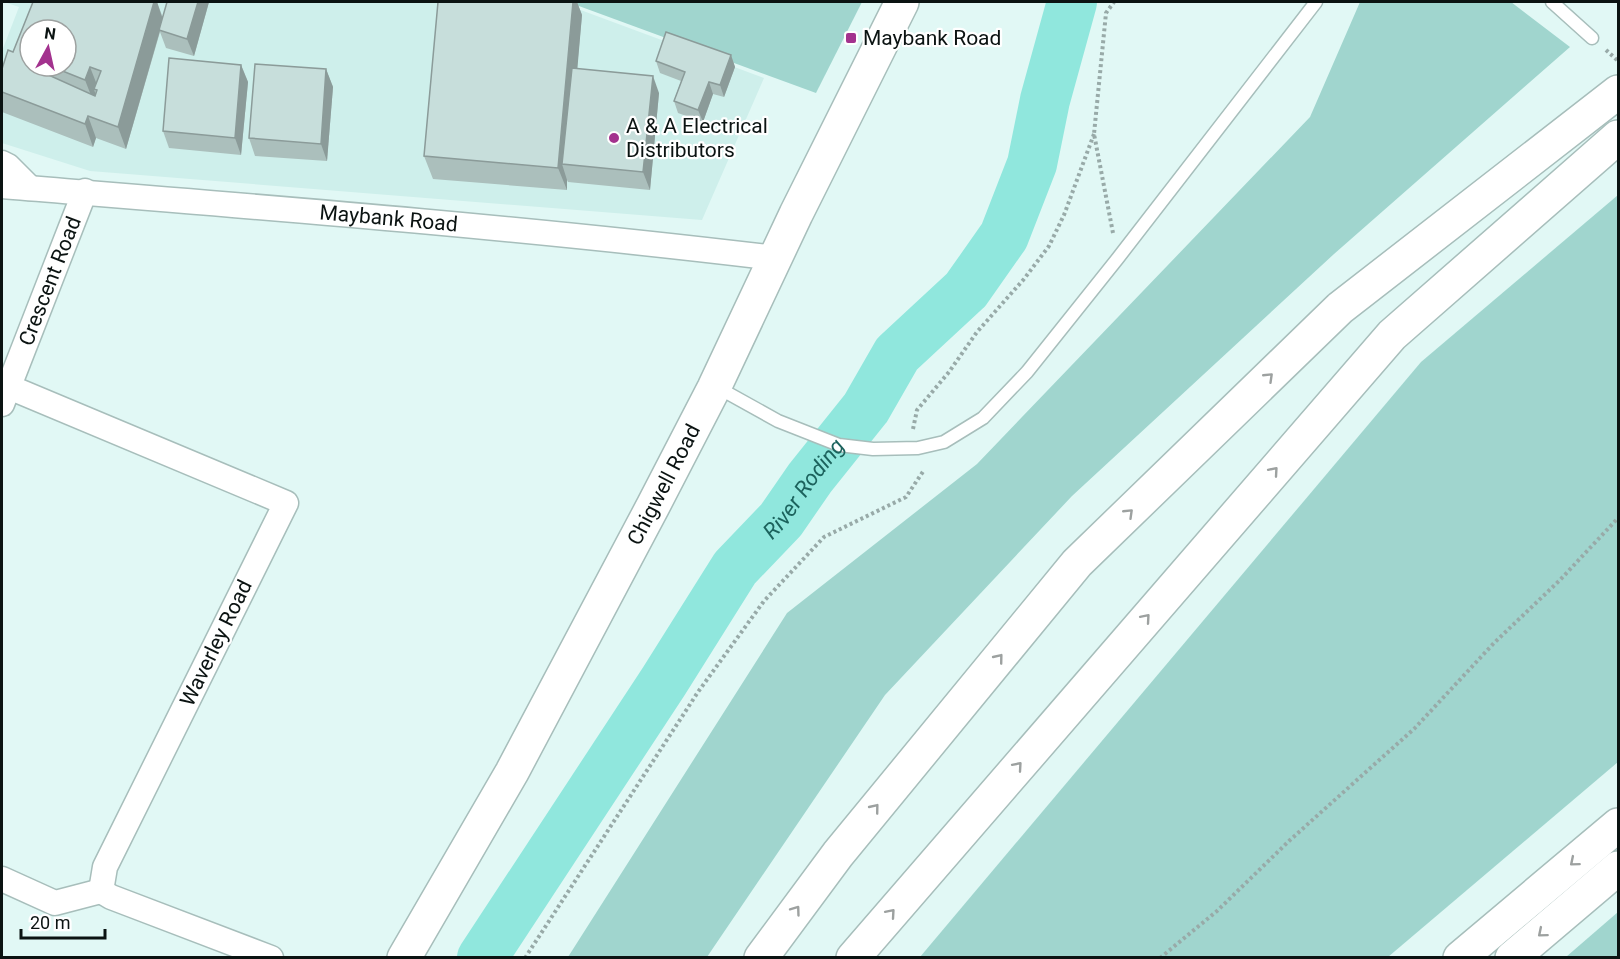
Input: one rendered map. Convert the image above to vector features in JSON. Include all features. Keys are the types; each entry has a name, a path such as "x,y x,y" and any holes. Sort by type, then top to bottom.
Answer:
{"main road":[{"name":"Chigwell Road","path":"404,957 512,772 654,506 902,2"},
{"path":"761,957 838,854 1077,563 1340,308 1618,92"},
{"path":"852,957 1392,335 1617,138"},
{"path":"1468,951 1618,825"},
{"path":"1512,957 1618,868"}],"street":[{"path":"2,163 30,188"},
{"name":"Maybank Road","path":"2,186 85,191 411,220 775,258"},
{"name":"Crescent Road","path":"5,395 85,191"},
{"name":"Waverley Road","path":"5,395 286,503 105,867 101,891"},
{"path":"2,879 55,903 101,891 111,897 271,957"}],"lane":[{"path":"714,388 778,420 839,446 873,449 918,448 944,442 983,418 1027,372 1317,2"},
{"path":"1552,2 1592,38"}],"path":[{"path":"913,429 917,410 949,372 977,332 1049,246 1064,215 1094,134 1106,13 1114,2"},
{"path":"1094,134 1118,258"},
{"path":"525,957 698,692 764,601 824,537 906,497 924,470"},
{"path":"1160,957 1217,911 1290,840 1414,729 1494,643 1560,580 1618,518"}],"shaded area":[{"path":"4,2 559,2 764,78 702,220 90,171 2,143 2,51 19,7"},
{"path":"568,2 862,2 816,93"},
{"path":"1360,2 1511,2 1570,47 1334,254 1072,496 885,695 707,957 568,957 787,613 977,464 1310,117"},
{"path":"1618,195 1618,762 1388,957 920,957 1421,362"},
{"path":"1618,912 1618,957 1566,957"}],"building":[{"path":"33,2 154,2 118,127 88,116 85,124 2,92 2,69 8,50 13,52 18,40 18,78 55,78 95,96 97,90 94,89 101,71 90,67 85,80 78,77 78,18 27,18"},
{"path":"167,2 198,2 187,39 159,30"},
{"path":"438,2 573,2 558,168 424,156"},
{"path":"666,32 731,55 720,85 709,82 698,110 674,101 685,72 656,61"},
{"path":"169,58 241,65 235,138 163,131"},
{"path":"255,64 326,69 321,144 249,138"},
{"name":"A & A Electrical Distributors","path":"572,68 653,76 643,172 562,164"}],"waterway":[{"name":"River Roding","path":"482,958 664,681 735,568 781,520 810,478 866,408 897,354 966,290 1004,236 1032,164 1045,100 1072,2"}],"place":[{"name":"Maybank Road","path":"851,38"},
{"name":"A & A Electrical Distributors","path":"614,138"}]}
